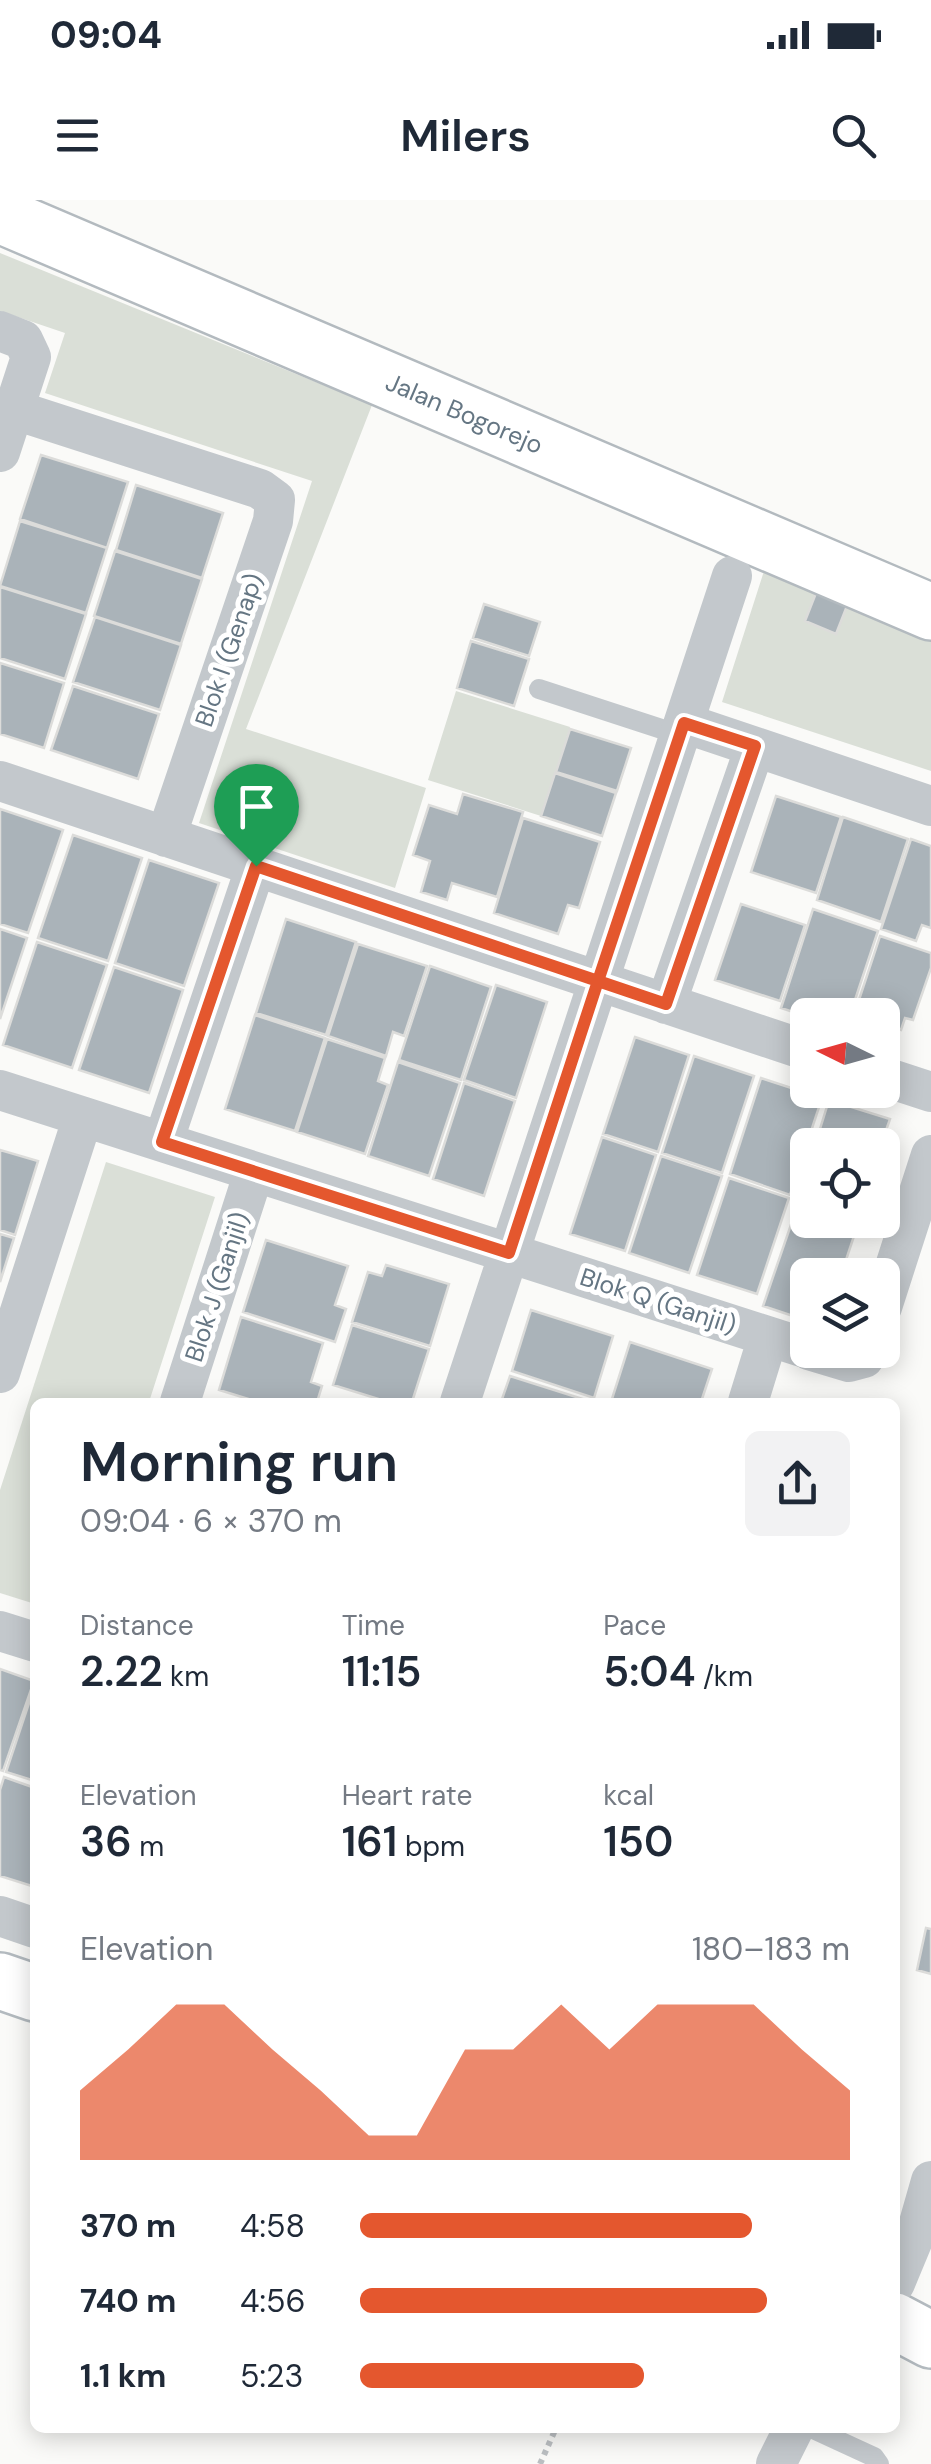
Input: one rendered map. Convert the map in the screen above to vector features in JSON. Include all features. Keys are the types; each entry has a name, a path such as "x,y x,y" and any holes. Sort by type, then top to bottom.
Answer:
{"street":[{"name":"Jalan Bogorejo","path":"0,215 931,612"},
{"path":"0,332 23,340 31,350 30,363 6,427"},
{"name":"Blok I (Genap)","path":"6,427 266,491 274,500 273,521 166,837"},
{"path":"461,1398 732,576"},
{"path":"682,729 755,746 931,806"},
{"path":"666,1004 755,746"},
{"path":"0,781 790,1045"},
{"path":"162,1142 256,866"},
{"path":"900,1082 931,1092"},
{"name":"Blok Q (Ganjil)","path":"0,1090 790,1343"},
{"path":"0,1373 83,1117"},
{"path":"898,1258 930,1159"},
{"name":"Blok J (Ganjil)","path":"181,1398 254,1172"},
{"path":"749,1398 768,1336"},
{"path":"0,1630 30,1640"},
{"path":"0,1916 30,1926"},
{"path":"0,1981 30,1991"},
{"path":"900,2271 931,2181"},
{"path":"900,2324 931,2340"},
{"path":"776,2464 792,2433"}],"lane":[{"path":"539,689 682,729"},
{"path":"822,2433 874,2457 878,2464"}],"path":[{"path":"540,2464 554,2433"}],"shaded area":[{"path":"0,253 372,405 246,729 426,788 395,888 199,823 312,481 45,393 65,333 0,311"},
{"path":"765,568 931,639 931,771 722,702"},
{"path":"456,691 570,727 541,816 428,780"},
{"path":"106,1162 215,1197 150,1398 30,1398 30,1602 0,1593 0,1490"}],"building":[{"path":"41,455 128,482 107,548 20,519"},
{"path":"136,485 223,513 202,578 116,550"},
{"path":"20,521 107,548 86,613 0,586"},
{"path":"115,551 202,579 181,644 94,616"},
{"path":"0,587 86,614 65,679 0,658"},
{"path":"816,593 847,606 836,634 805,621"},
{"path":"484,604 540,622 529,656 473,638"},
{"path":"95,617 181,645 160,710 73,682"},
{"path":"471,641 529,659 514,706 457,688"},
{"path":"0,663 64,683 44,748 0,734"},
{"path":"73,686 159,714 138,779 51,750"},
{"path":"570,729 631,748 617,791 556,772"},
{"path":"555,773 616,793 602,836 541,816"},
{"path":"463,794 523,812 497,897 452,883 447,900 421,892 430,861 413,855 429,805 457,814"},
{"path":"776,796 841,817 816,893 751,872"},
{"path":"0,809 63,830 28,933 0,924"},
{"path":"843,817 908,839 881,922 817,900"},
{"path":"523,818 600,842 579,908 568,905 558,934 494,913"},
{"path":"73,835 142,858 108,961 38,938"},
{"path":"911,839 931,846 931,928 922,925 916,941 881,929"},
{"path":"149,860 219,883 184,986 115,963"},
{"path":"741,904 805,925 780,1001 715,980"},
{"path":"813,909 878,931 856,998 790,998 790,1011 781,1008"},
{"path":"286,919 356,942 326,1035 256,1013"},
{"path":"0,929 27,938 0,1019"},
{"path":"880,936 931,953 931,968 913,1020 905,1018 901,1030 900,998 860,998"},
{"path":"37,942 107,965 72,1068 3,1045"},
{"path":"358,944 427,966 404,1036 393,1032 386,1056 328,1036"},
{"path":"430,966 491,987 461,1080 399,1060"},
{"path":"114,967 183,990 149,1093 79,1070"},
{"path":"496,985 547,1002 516,1098 464,1080"},
{"path":"255,1015 325,1038 295,1131 225,1109"},
{"path":"635,1037 689,1055 658,1152 603,1134"},
{"path":"327,1039 385,1058 378,1081 388,1085 365,1154 297,1132"},
{"path":"694,1056 754,1076 722,1173 662,1153"},
{"path":"398,1062 460,1083 429,1176 368,1156"},
{"path":"761,1078 790,1088 790,1108 819,1108 812,1128 790,1128 790,1195 730,1174"},
{"path":"464,1083 515,1101 484,1196 433,1179"},
{"path":"827,1108 855,1108 890,1119 887,1128 820,1128"},
{"path":"602,1137 656,1155 625,1251 570,1234"},
{"path":"0,1150 38,1161 15,1235 0,1230"},
{"path":"661,1156 722,1176 689,1273 629,1253"},
{"path":"729,1178 789,1198 757,1294 697,1275"},
{"path":"790,1227 790,1238 853,1238 847,1258 790,1258 790,1315 763,1306"},
{"path":"0,1234 14,1238 0,1282"},
{"path":"266,1240 348,1266 335,1305 346,1309 335,1342 243,1312"},
{"path":"386,1265 449,1284 430,1346 352,1322 368,1272 382,1276"},
{"path":"531,1310 613,1336 594,1398 512,1371"},
{"path":"241,1317 323,1343 311,1382 322,1386 318,1398 245,1398 219,1390"},
{"path":"352,1325 429,1349 413,1398 375,1398 333,1385"},
{"path":"630,1342 712,1369 702,1398 612,1398"},
{"path":"510,1376 579,1398 502,1398"},
{"path":"0,1669 30,1680 30,1693 3,1771"},
{"path":"30,1700 30,1779 6,1772"},
{"path":"4,1777 30,1786 30,1885 0,1876 0,1790"},
{"path":"926,1928 931,1929 931,1974 917,1970"}],"route":[{"path":"256,866 162,1142 509,1253 598,981 666,1004 755,746 684,723 598,981 256,866"}]}
